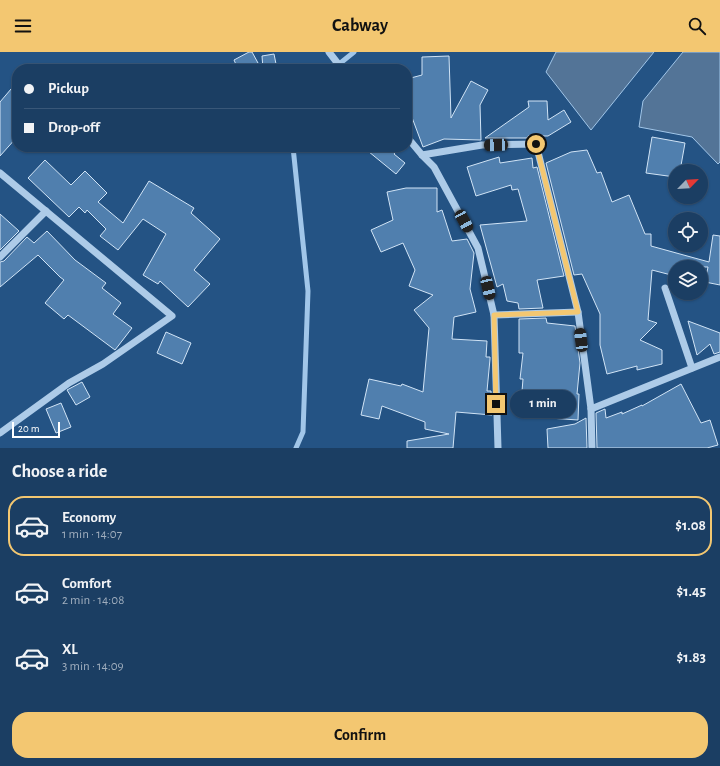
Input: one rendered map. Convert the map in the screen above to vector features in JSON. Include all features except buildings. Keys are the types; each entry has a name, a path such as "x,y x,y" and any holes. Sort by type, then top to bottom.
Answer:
{"street":[{"path":"330,53 338,64"},
{"path":"412,143 434,167 478,248 494,315 498,448"},
{"path":"422,155 482,145 536,144 578,312 591,410 592,448"},
{"path":"0,173 172,316 103,364 69,383 0,433"},
{"path":"0,257 46,211"},
{"path":"665,288 692,368"},
{"path":"494,315 578,312"},
{"path":"591,410 720,357"}],"water":[{"path":"556,52 654,52 591,130 546,72"},
{"path":"683,52 720,52 720,162 718,164 692,137 639,127 643,101"}],"waterway":[{"path":"339,64 354,52"},
{"path":"294,152 308,291 303,432 296,448"}],"route":[{"path":"496,404 494,315 578,312 536,144"}]}
